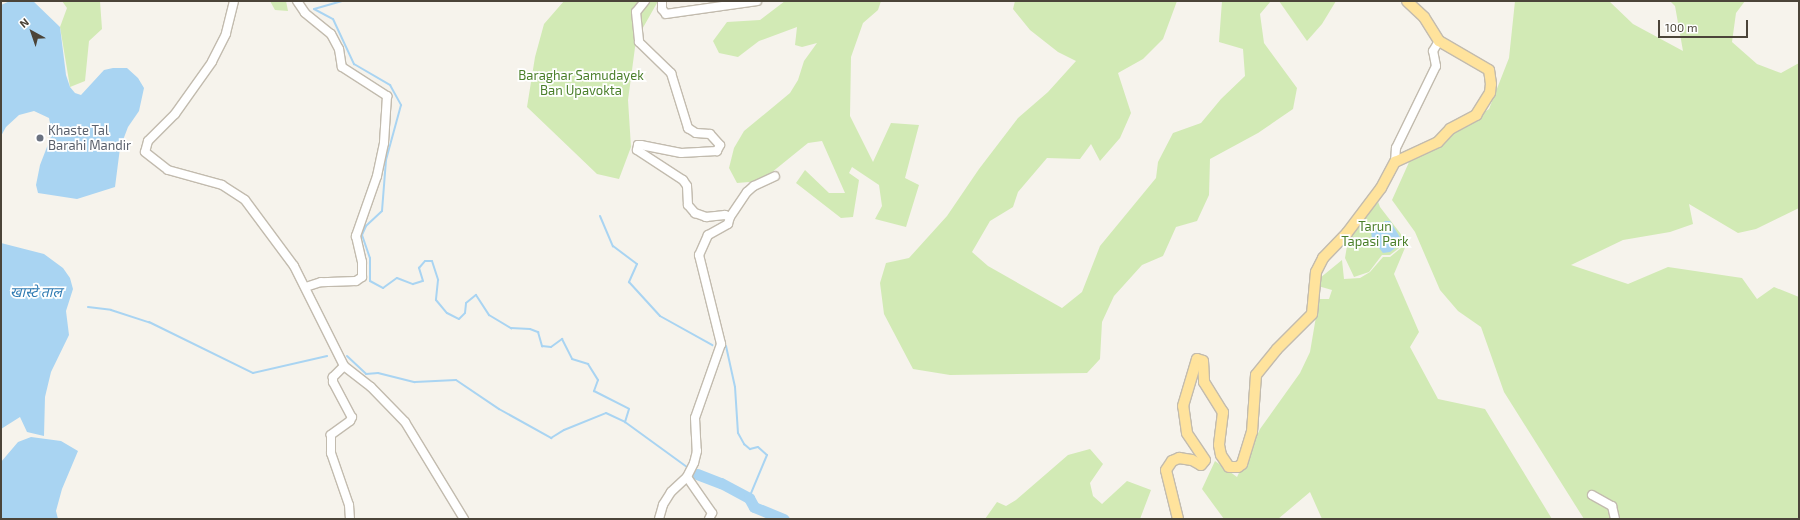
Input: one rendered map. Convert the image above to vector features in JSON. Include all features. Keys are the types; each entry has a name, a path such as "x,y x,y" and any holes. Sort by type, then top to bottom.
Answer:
{"main road":[{"path":"1178,519 1166,470 1172,461 1179,458 1192,460 1201,464 1205,460 1188,433 1183,406 1197,359 1203,361 1204,382 1223,412 1219,445 1221,455 1229,467 1238,467 1242,464 1252,432 1256,375 1277,349 1312,314 1318,265 1347,233 1381,188 1395,162 1438,142 1450,129 1476,115 1490,94 1491,84 1489,70 1439,41 1424,17 1407,1"}],"street":[{"path":"234,1 226,34 212,62 175,114 148,140 145,152 168,170 209,181 238,194 294,266 306,287 344,366 371,387 405,422 464,519"},
{"path":"297,1 305,13 331,34 339,49 342,67 387,96 384,143 377,176 356,236 362,262 362,277 356,281 321,282 306,287"},
{"path":"645,1 636,12 639,42 671,73 688,128 696,133 710,134 720,145 717,151 681,153 641,145 637,150 683,180 687,186 688,205 695,213 706,218 725,215 730,217"},
{"path":"662,1 662,9 666,14 757,1"},
{"path":"1395,162 1396,148 1436,66 1433,51 1439,41"},
{"path":"660,519 663,505 671,492 687,477 696,451 696,414 721,344 699,256 708,235 728,224 730,217 747,192 754,186 775,176"},
{"path":"344,366 333,377 333,382 352,417 350,421 331,435 331,453 349,505 350,519"},
{"path":"687,477 712,513 709,519"},
{"path":"1592,495 1612,506 1615,519"}],"green space":[{"path":"62,1 100,1 102,29 89,41 85,81 70,87 60,27 67,8"},
{"path":"270,1 286,1 288,11 275,10"},
{"name":"Baraghar Samudayek Ban Upavokta","path":"564,1 663,1 657,3 636,40 628,100 631,147 619,179 597,174 527,107 535,57 544,24"},
{"path":"785,1 881,1 878,10 863,23 851,57 850,116 873,162 891,123 919,125 905,178 919,185 906,227 875,219 882,206 879,185 852,167 849,173 859,180 853,217 841,218 796,183 805,170 829,193 845,193 822,141 808,143 761,181 737,183 729,168 734,148 744,131 790,93 798,80 804,61 817,43 802,47 795,45 797,27 759,41 738,57 719,53 713,41 727,22 760,20"},
{"path":"1015,1 1177,1 1163,39 1143,59 1118,73 1131,113 1120,138 1100,161 1091,144 1080,159 1047,158 1018,192 1013,207 990,221 972,252 988,266 1062,308 1082,292 1100,246 1156,178 1158,162 1173,133 1201,123 1221,99 1245,76 1243,49 1219,42 1222,1 1271,1 1260,14 1264,43 1297,88 1293,109 1258,133 1210,159 1209,195 1197,221 1176,227 1163,256 1142,265 1114,296 1102,322 1100,359 1087,373 950,375 913,369 884,314 880,283 886,263 909,258 947,216 979,169 1018,118 1048,92 1076,61 1058,52 1030,30 1013,9"},
{"path":"1279,1 1336,1 1322,24 1307,41"},
{"path":"1515,1 1609,1 1633,24 1683,51 1675,6 1670,1 1745,1 1736,13 1732,42 1757,64 1781,73 1799,63 1799,208 1756,229 1738,233 1689,204 1693,224 1670,232 1623,240 1571,265 1628,284 1668,267 1742,278 1757,299 1774,287 1799,297 1799,519 1584,519 1504,392 1481,327 1458,311 1440,290 1415,232 1392,200 1410,160 1489,109 1509,58"},
{"name":"Tarun Tapasi Park","path":"1376,196 1380,207 1407,242 1390,255 1382,255 1369,272 1354,277 1345,258 1349,234"},
{"path":"1407,243 1394,274 1419,332 1410,347 1438,399 1485,409 1552,519 1322,519 1310,492 1278,519 1224,519 1202,489 1215,461 1237,477 1260,429 1300,373 1310,352 1319,299 1329,299 1332,290 1318,286 1320,278 1342,260 1344,279 1360,278 1370,272 1383,257 1390,257"},
{"path":"1090,449 1103,464 1090,483 1093,496 1102,504 1127,481 1151,490 1140,519 985,519 997,502 1006,506 1016,500 1068,455"}],"water":[{"path":"10,1 33,1 60,27 66,75 70,87 75,93 81,95 104,70 113,68 127,68 138,78 144,88 139,111 128,127 120,148 115,187 77,199 38,193 36,185 40,165 52,134 49,118 34,111 19,115 6,127 1,136 1,5"},
{"path":"1385,221 1390,221 1403,242 1390,252 1383,253 1372,239 1371,231"},
{"name":"खास्टे ताल","path":"1,243 44,254 63,268 70,278 73,289 66,311 69,335 51,372 45,397 44,436 27,432 20,417 1,429"},
{"path":"31,437 61,441 78,451 62,489 56,511 58,519 1,519 1,462 18,442"}],"waterway":[{"path":"342,1 314,9 333,19 354,64 390,85 401,105 386,160 382,211 366,226 362,235 370,258 370,281 383,288 397,278 413,284 423,281 419,268 425,261 432,261 438,280 436,300 447,313 459,319 465,313 466,303 476,295 489,315 511,328 530,329 538,332 542,346 551,347 562,339 572,359 588,364 598,380 594,391 629,409 625,422 687,467"},
{"path":"600,216 613,246 637,264 629,282 660,316 712,345"},
{"path":"88,307 111,310 149,322 253,373 327,356"},
{"path":"726,346 735,387 738,433 744,444 750,449 758,447 767,455 749,498"},
{"path":"347,356 366,374 378,373 415,382 456,380 499,409 551,438 564,430 606,413 625,422"},
{"path":"697,474 721,483 749,498 754,507 784,519"}],"place":[{"name":"Khaste Tal Barahi Mandir","path":"40,138"}]}
